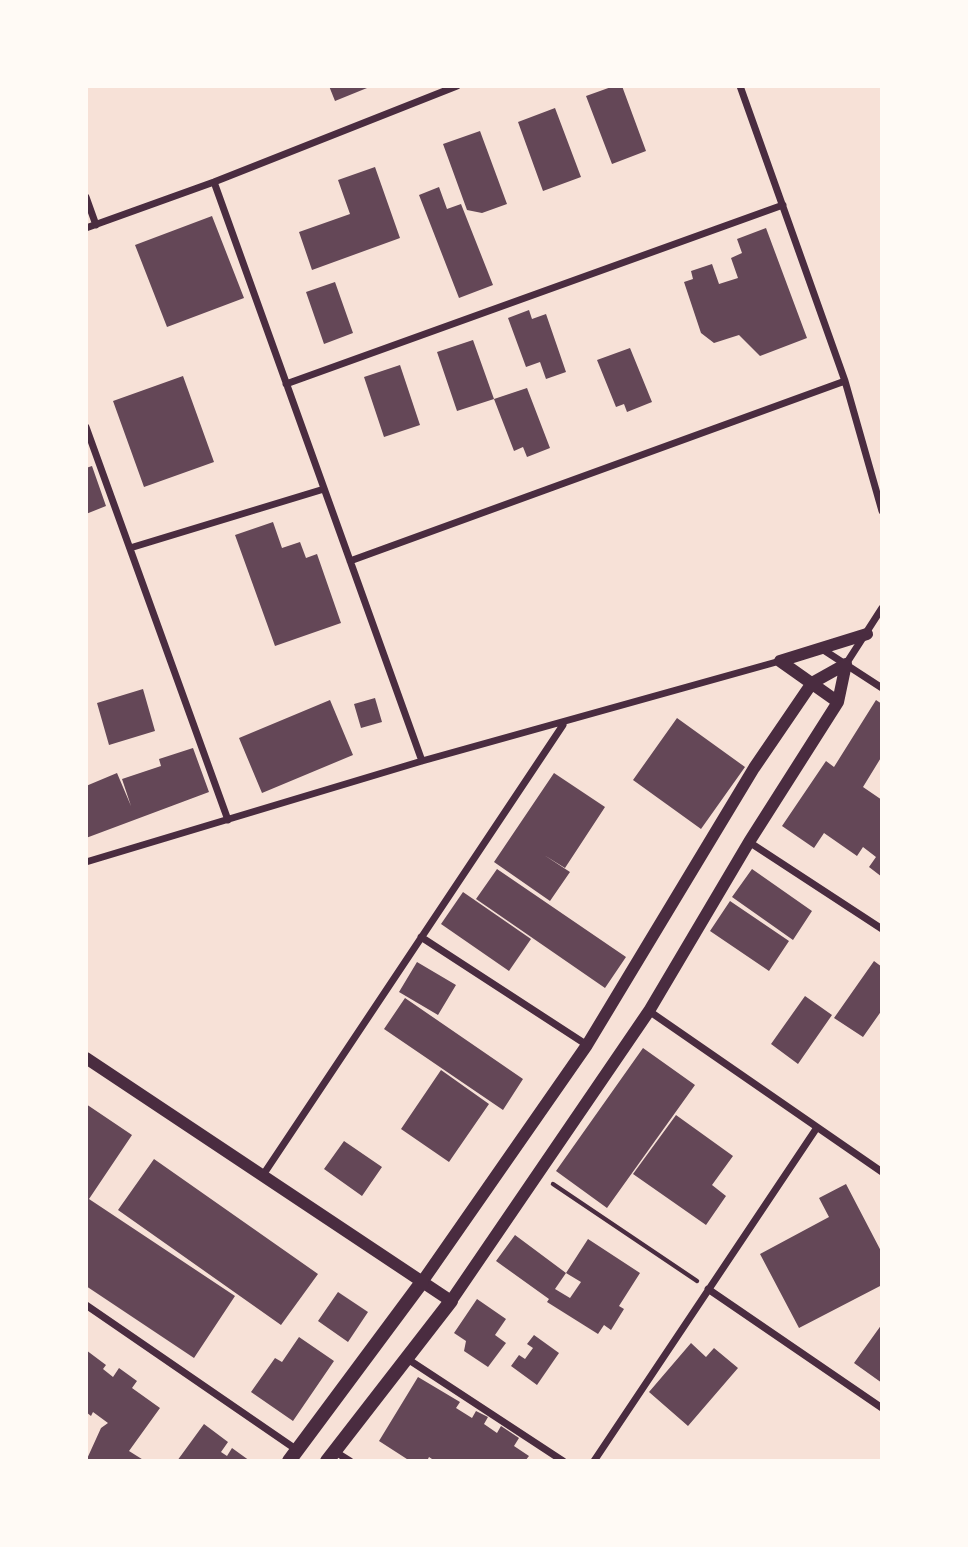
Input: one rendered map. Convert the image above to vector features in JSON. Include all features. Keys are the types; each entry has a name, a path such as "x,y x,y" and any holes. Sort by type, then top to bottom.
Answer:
{"main road":[{"path":"293,1455 422,1282"},
{"path":"331,1456 451,1301"}],"street":[{"path":"86,228 214,182 457,86"},
{"path":"740,86 845,381 882,511"},
{"path":"214,182 422,761"},
{"path":"86,197 96,225"},
{"path":"286,384 783,205"},
{"path":"350,561 845,381"},
{"path":"86,427 90,451 130,548 228,820"},
{"path":"130,548 324,489"},
{"path":"86,1058 451,1301 649,1011 749,842 838,702 846,664 882,608"},
{"path":"86,862 422,761 564,724 867,634"},
{"path":"822,649 882,688"},
{"path":"780,662 838,702"},
{"path":"422,1282 587,1045 754,768 812,683 846,664"},
{"path":"263,1175 564,724"},
{"path":"749,842 882,929"},
{"path":"421,937 587,1045"},
{"path":"649,1011 816,1129 882,1172"},
{"path":"594,1461 816,1129"},
{"path":"708,1289 882,1408"},
{"path":"86,1305 293,1455"},
{"path":"406,1358 563,1461"},
{"path":"331,1456 350,1461"}],"path":[{"path":"538,1174 708,1289"}],"building":[{"path":"329,86 366,86 367,88 335,101"},
{"path":"614,86 622,86 646,151 612,164 586,96"},
{"path":"555,108 581,177 543,191 518,122"},
{"path":"480,131 507,204 482,213 467,210 443,144"},
{"path":"375,167 400,238 312,270 299,232 350,214 338,180"},
{"path":"439,187 447,209 461,204 493,285 459,298 419,195"},
{"path":"212,216 244,298 167,327 135,245"},
{"path":"766,228 807,338 760,356 739,335 714,343 701,333 684,282 693,279 691,271 712,264 719,284 738,278 731,258 742,253 737,239"},
{"path":"335,282 353,333 324,344 306,292"},
{"path":"529,310 532,319 546,314 566,372 546,379 540,362 526,367 508,318"},
{"path":"473,340 494,399 457,411 437,352"},
{"path":"630,348 652,402 627,412 624,404 616,407 597,360"},
{"path":"400,365 420,425 384,437 364,377"},
{"path":"183,376 214,462 144,487 113,401"},
{"path":"527,388 550,448 527,457 523,447 514,451 494,399"},
{"path":"92,466 106,506 86,514 86,468"},
{"path":"273,522 282,548 300,542 306,558 317,554 341,623 275,646 235,535"},
{"path":"143,689 155,731 109,745 97,703"},
{"path":"375,698 382,722 361,728 354,704"},
{"path":"330,700 353,755 262,793 239,738"},
{"path":"876,700 882,704 882,756 863,787 882,800 882,877 869,867 876,857 863,847 857,856 824,833 814,848 782,826 826,761 834,767"},
{"path":"677,718 745,767 701,829 633,780"},
{"path":"193,748 209,792 86,838 86,786 117,773 131,806 122,779 161,766 159,759"},
{"path":"554,773 605,807 565,868 544,855 570,872 550,901 494,862"},
{"path":"497,869 626,957 605,988 476,899"},
{"path":"752,869 812,911 793,940 732,897"},
{"path":"463,892 531,939 509,971 441,924"},
{"path":"730,901 789,941 769,971 710,931"},
{"path":"874,961 882,967 882,1010 863,1037 834,1018"},
{"path":"417,962 456,985 438,1015 399,992"},
{"path":"805,996 832,1015 798,1064 771,1044"},
{"path":"405,998 523,1079 503,1110 384,1029"},
{"path":"643,1048 695,1085 607,1208 556,1171"},
{"path":"441,1070 489,1104 449,1162 401,1129"},
{"path":"86,1104 132,1135 89,1199 235,1296 194,1358 86,1286"},
{"path":"676,1115 733,1156 712,1185 726,1196 706,1225 633,1174"},
{"path":"344,1141 382,1167 362,1196 324,1169"},
{"path":"154,1159 318,1274 281,1325 118,1210"},
{"path":"846,1184 882,1253 882,1285 799,1328 760,1254 829,1217 819,1198"},
{"path":"515,1235 566,1273 588,1239 640,1273 619,1306 624,1309 611,1330 604,1325 598,1334 547,1302 549,1299 496,1261","holes":["566,1273 581,1282 570,1298 555,1289"]},
{"path":"338,1292 368,1312 348,1342 318,1321"},
{"path":"477,1299 506,1319 495,1335 506,1343 488,1367 464,1351 466,1341 454,1333"},
{"path":"882,1324 882,1383 854,1363"},
{"path":"534,1335 559,1353 537,1385 511,1366 519,1355 525,1359 533,1348 527,1344"},
{"path":"299,1337 334,1361 293,1421 251,1392 275,1358 282,1362"},
{"path":"691,1343 706,1357 714,1348 738,1368 688,1426 649,1392"},
{"path":"86,1350 106,1365 103,1369 113,1377 119,1368 137,1381 132,1388 160,1408 129,1451 145,1461 86,1461 101,1428 108,1423 93,1412 91,1416 86,1412"},
{"path":"418,1377 460,1402 456,1408 472,1418 476,1411 488,1417 484,1424 497,1433 501,1426 519,1438 514,1446 529,1456 525,1461 435,1461 429,1457 427,1461 410,1461 379,1441"},
{"path":"204,1424 228,1442 221,1452 227,1456 232,1448 250,1461 177,1461"}]}
